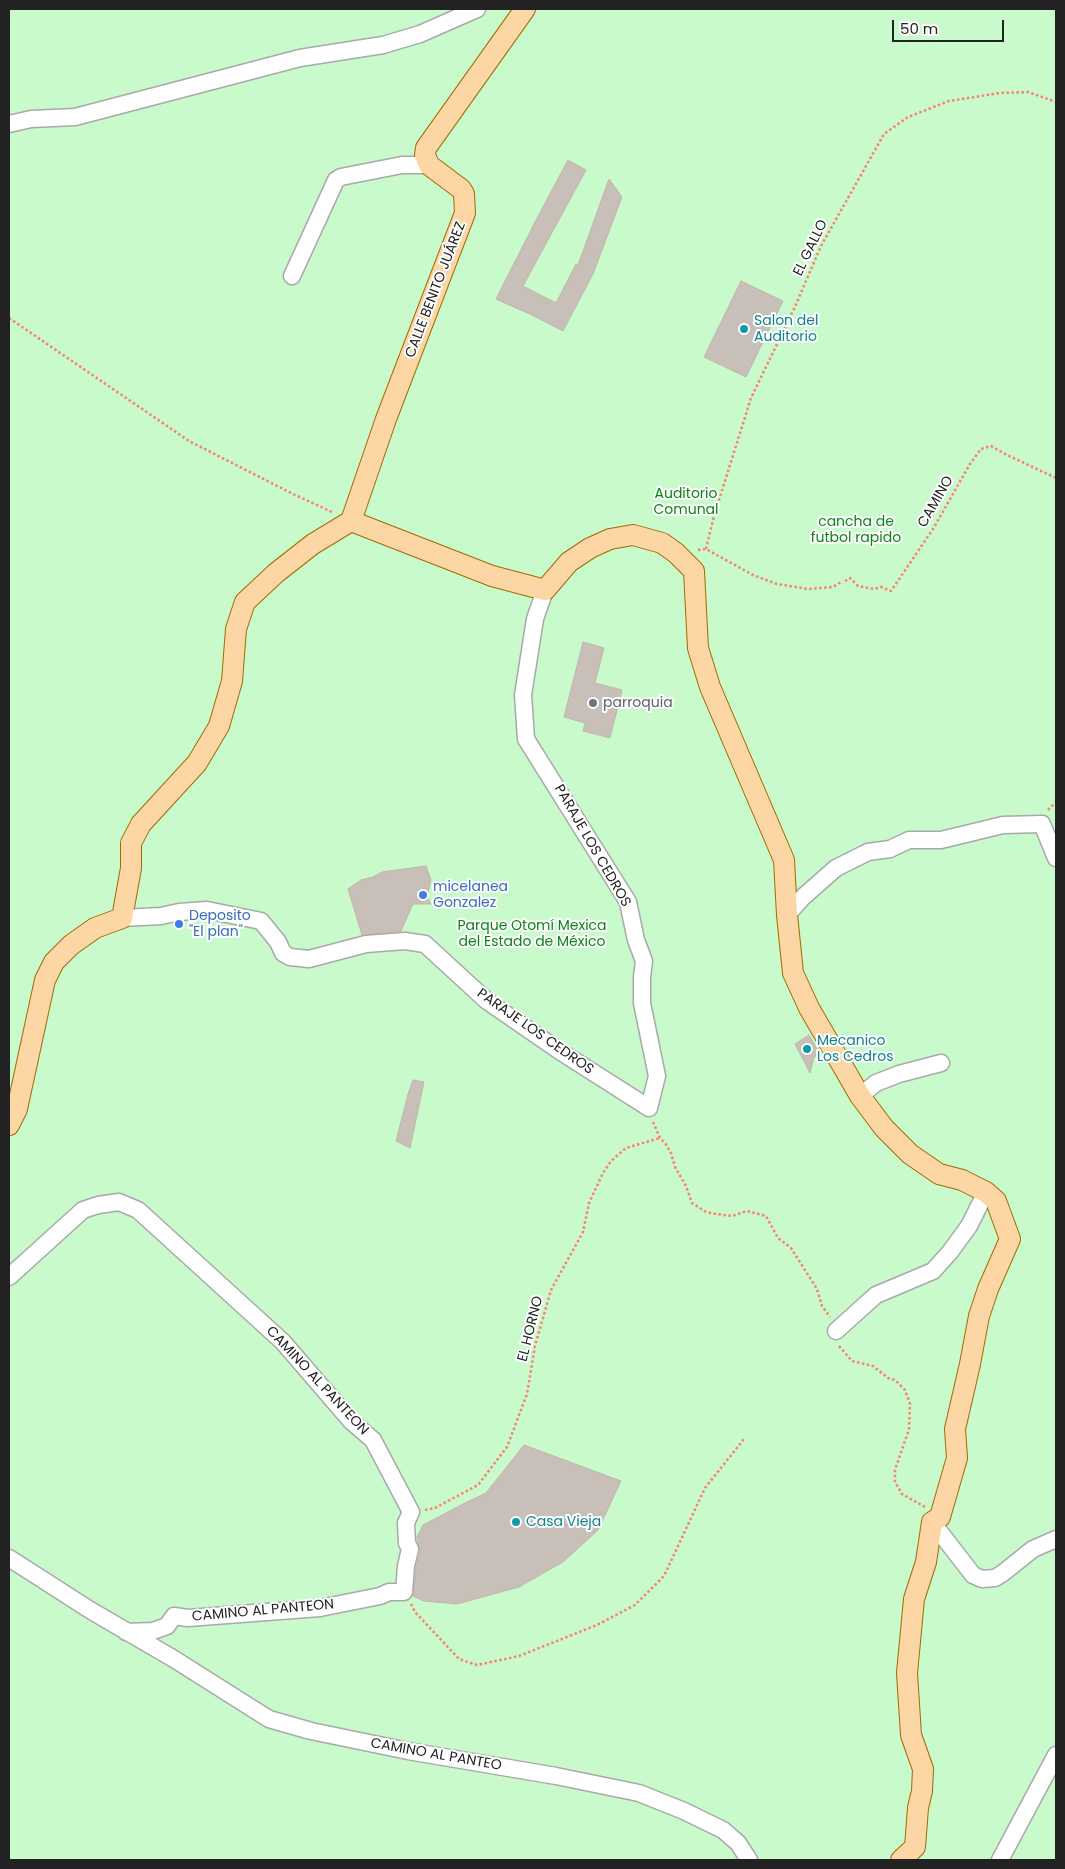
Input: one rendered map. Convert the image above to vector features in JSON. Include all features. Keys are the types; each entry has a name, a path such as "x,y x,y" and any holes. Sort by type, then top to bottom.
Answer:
{"main road":[{"path":"429,165 424,155 426,148 525,9"},
{"name":"CALLE BENITO JUÁREZ","path":"352,521 386,419 465,213 464,194 461,188 429,165"},
{"path":"9,1125 17,1109 45,980 54,962 71,945 95,928 122,918 131,868 130,843 141,824 197,763 219,726 232,681 236,629 245,602 276,573 305,550 352,521 492,576 545,590 569,562 610,538 633,535 662,543 676,553 694,571 698,648 710,687 784,860 793,973 809,1008 860,1096 884,1128 910,1154 939,1174 962,1180 986,1192 996,1201 1010,1239 988,1289 979,1316 955,1429 957,1458 936,1519 926,1562 914,1599 907,1673 911,1735 923,1769 922,1790 918,1808 915,1846 900,1860"}],"street":[{"path":"9,124 31,119 74,117 300,58 383,45 420,34 477,9"},
{"path":"292,276 336,180 341,176 402,165 429,165"},
{"name":"PARAJE LOS CEDROS","path":"122,918 161,916 179,912 208,910 261,921 278,942 283,953 290,957 309,959 366,944 405,941 425,944 487,1001 558,1050 649,1108 657,1076 642,1002 644,961 636,940 628,902 526,739 523,695 535,619 545,590"},
{"path":"787,915 803,897 836,868 868,852 890,850 909,840 941,840 998,826 1042,824 1056,858"},
{"path":"860,1096 876,1083 899,1074 941,1063"},
{"path":"836,1331 876,1295 933,1271 969,1226 986,1192"},
{"name":"CAMINO AL PANTEON","path":"9,1278 83,1210 119,1202 138,1210 283,1342 351,1421 373,1440 411,1512"},
{"path":"404,1592 406,1566 410,1549 407,1543 406,1523 411,1512"},
{"path":"936,1519 973,1575 982,1579 995,1578 1033,1549 1056,1539"},
{"name":"CAMINO AL PANTEO","path":"9,1558 269,1719 311,1731 398,1749 556,1776 639,1793 684,1811 723,1830 738,1844 749,1860"},
{"name":"CAMINO AL PANTEON","path":"126,1632 153,1631 167,1626 174,1616 188,1618 320,1608 380,1596 389,1592 404,1592"},
{"path":"1000,1860 1056,1755"}],"path":[{"name":"EL GALLO","path":"706,549 714,516 751,398 821,246 884,134 908,118 949,101 1000,93 1028,92 1056,102"},
{"path":"9,318 189,442 352,521"},
{"name":"CAMINO","path":"845,581 850,578 858,586 874,589 881,587 891,591 934,529 970,464 981,449 991,446 1056,478"},
{"path":"676,553 706,549 753,575 777,584 808,589 833,587 841,582"},
{"path":"649,1108 656,1130 672,1153 675,1167 686,1186 692,1203 706,1212 716,1214 732,1216 746,1211 766,1216 778,1238 792,1248 817,1289 822,1306 832,1320 840,1348 852,1361 873,1366 888,1378 895,1380 905,1390 910,1404 909,1429 895,1470 895,1482 902,1494 936,1519"},
{"name":"EL HORNO","path":"411,1512 435,1508 478,1484 507,1447 527,1394 535,1346 551,1290 583,1232 589,1203 603,1173 611,1161 626,1148 660,1138"},
{"path":"404,1592 416,1612 459,1659 477,1665 519,1656 597,1625 635,1606 664,1576 705,1488 744,1439"}],"green space":[{"name":"Parque Otomí Mexica del Estado de México","path":"9,9 1056,9 1056,1860 9,1860"}],"building":[{"path":"568,160 586,170 523,286 556,303 576,264 578,265 609,179 622,197 593,274 563,331 496,299"},
{"name":"Salon del Auditorio","path":"741,281 783,301 746,377 704,357"},
{"name":"parroquia","path":"583,642 604,648 595,683 622,690 610,738 583,731 585,723 564,717"},
{"path":"426,866 431,880 427,897 431,904 413,904 401,931 362,935 348,889 361,880 382,872"},
{"name":"Mecanico Los Cedros","path":"809,1035 820,1054 814,1057 810,1073 795,1044"},
{"path":"413,1080 424,1082 410,1148 396,1141"},
{"name":"Casa Vieja","path":"524,1445 621,1481 598,1530 563,1562 519,1587 457,1604 424,1601 413,1596 420,1551 417,1537 423,1525 486,1493"}],"place":[{"name":"Salon del Auditorio","path":"744,329"},
{"name":"parroquia","path":"593,703"},
{"name":"micelanea Gonzalez","path":"423,895"},
{"name":"Deposito \"El plan\"","path":"179,924"},
{"name":"Mecanico Los Cedros","path":"807,1049"},
{"name":"Casa Vieja","path":"516,1522"}],"park label":[{"name":"Auditorio Comunal","path":"686,502"},
{"name":"cancha de futbol rapido","path":"856,530"}]}
